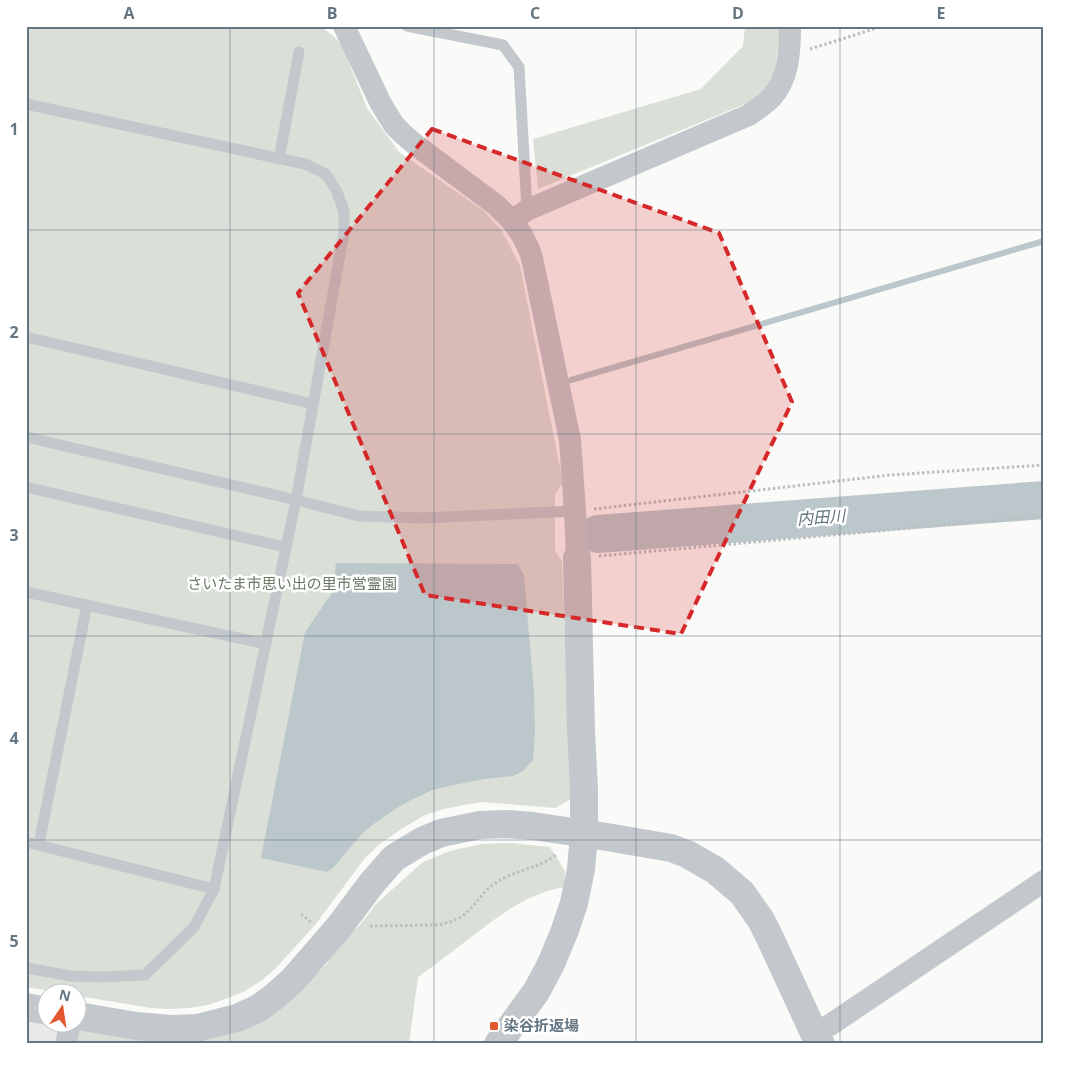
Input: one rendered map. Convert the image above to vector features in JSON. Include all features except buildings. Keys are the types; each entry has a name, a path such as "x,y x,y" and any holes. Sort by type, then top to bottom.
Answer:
{"street":[{"path":"344,26 381,104 394,125 417,146 496,205 520,215 749,115 761,107 779,87 786,71 790,52 790,26"},
{"path":"498,1044 536,992 551,964 565,930 574,903 581,869 584,834 576,517 570,440 532,258 522,235 520,215"},
{"path":"88,1018 136,1026 171,1029 197,1028 237,1018 259,1008 287,985 335,932 372,883 394,858 422,841 441,833 480,825 533,826 657,845 687,854 715,870 742,894 761,920 818,1038 830,1024 1044,881"}],"lane":[{"path":"407,26 503,45 520,67 520,215"},
{"path":"279,159 299,52"},
{"path":"26,104 305,164 326,174 337,192 344,211 344,232 296,500 214,889 194,927 145,975 71,976 26,968"},
{"path":"26,337 313,404"},
{"path":"26,436 359,516 424,518 576,517"},
{"path":"26,487 285,547"},
{"path":"26,592 266,644"},
{"path":"39,844 87,605"},
{"path":"26,842 214,889"}],"path":[{"path":"790,52 800,52 883,26"},
{"path":"576,517 890,475 1044,464"},
{"path":"577,551 1044,516"},
{"path":"368,926 439,925 454,920 472,907 494,884 505,877 556,856 560,850"}],"highlighted area":[{"path":"432,129 719,233 792,402 681,634 425,595 298,293"}],"shaded area":[{"path":"336,563 518,564 524,576 534,693 535,734 533,760 523,771 513,776 484,779 432,790 403,804 362,834 333,868 327,872 261,858 305,632 332,593"},
{"path":"26,1019 38,1021 38,1032 57,1032 54,1044 26,1044"}],"green space":[{"name":"さいたま市思い出の里市営霊園","path":"26,26 321,26 341,43 367,108 399,152 484,211 502,231 520,266 563,483 555,494 555,551 562,561 571,799 555,808 483,802 444,809 425,815 381,843 365,858 315,925 275,969 261,981 243,992 208,1005 169,1009 151,1008 88,998 88,982 38,982 38,989 26,987"},
{"path":"745,26 781,26 774,78 757,99 538,189 533,139 701,89 743,46"},
{"path":"511,843 550,847 565,871 564,887 550,890 514,906 418,977 409,1044 76,1044 78,1032 88,1032 88,1028 178,1039 213,1038 243,1028 291,998 329,962 325,956 359,926 377,903 423,862 450,851 481,844"}],"waterway":[{"path":"571,380 1044,241"},
{"name":"内田川","path":"598,534 1044,500"}],"place":[{"name":"染谷折返場","path":"494,1026"}]}
